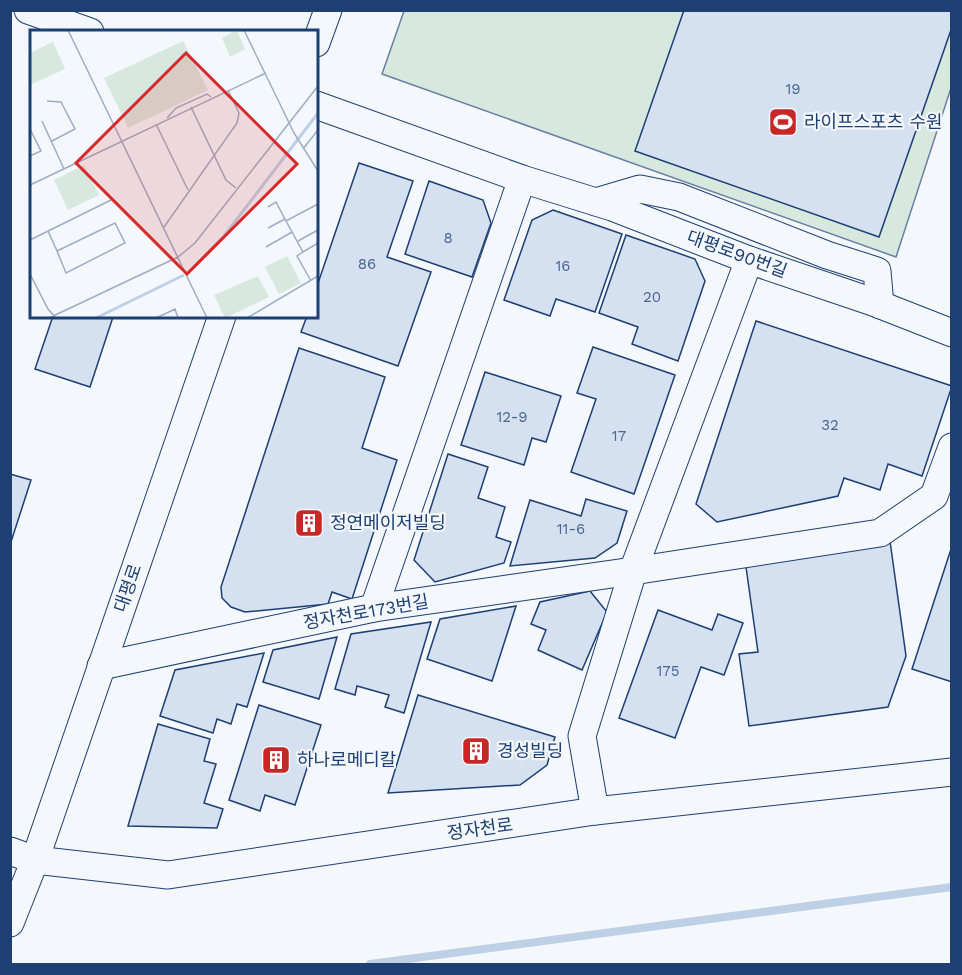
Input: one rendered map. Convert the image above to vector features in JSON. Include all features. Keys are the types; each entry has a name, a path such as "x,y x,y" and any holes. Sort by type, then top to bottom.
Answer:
{"street":[{"path":"28,10 84,30"},
{"path":"318,38 328,10"},
{"name":"대평로90번길","path":"318,106 522,179 596,202 951,333"},
{"path":"374,608 522,179"},
{"path":"596,202 640,189 680,196 827,255 877,271 880,305"},
{"path":"595,812 582,736 633,571 749,260"},
{"name":"대평로","path":"10,923 23,855 101,666 221,318"},
{"name":"정자천로173번길","path":"101,666 374,608 880,533 934,496 951,447"},
{"name":"정자천로","path":"23,855 168,875 595,812 951,772"}],"shaded area":[{"name":"라이프스포츠 수원","path":"404,11 951,11 951,88 896,257 382,74"}],"building":[{"name":"라이프스포츠 수원","path":"684,10 952,10 952,27 879,237 635,151"},
{"path":"359,163 413,181 387,257 431,272 398,366 301,332 306,318 318,318 318,283"},
{"path":"429,181 483,200 491,223 472,277 405,254"},
{"path":"553,210 622,234 595,312 556,299 550,316 504,300 532,220"},
{"path":"626,235 695,259 705,281 678,361 632,344 638,327 599,313"},
{"path":"52,318 113,318 90,387 35,369"},
{"path":"756,321 952,386 922,476 888,464 880,490 844,478 838,496 717,522 696,504"},
{"path":"593,347 675,375 634,494 571,472 596,399 577,393"},
{"name":"정연메이저빌딩","path":"299,348 385,377 362,448 397,460 352,599 332,592 328,604 245,612 231,607 222,598 221,587"},
{"path":"485,372 561,396 546,442 532,438 524,465 461,445"},
{"path":"448,454 488,467 478,498 505,507 496,537 511,542 504,563 435,582 414,560"},
{"path":"10,474 31,480 10,545"},
{"path":"586,499 627,511 617,543 595,558 510,566 530,500 581,516"},
{"path":"890,541 906,656 888,707 749,726 739,654 758,652 745,560"},
{"path":"952,546 952,682 912,669"},
{"path":"590,591 607,612 582,670 538,650 546,630 531,624 540,602"},
{"path":"516,606 492,681 427,659 440,619"},
{"path":"658,610 712,630 718,614 743,623 724,675 701,667 675,738 619,718"},
{"path":"431,622 404,713 385,707 389,695 357,686 355,695 335,689 351,634"},
{"path":"337,637 319,699 263,682 273,650"},
{"path":"264,653 247,707 237,704 231,724 217,719 213,733 160,716 175,670"},
{"name":"경성빌딩","path":"418,695 555,737 547,765 520,785 388,793"},
{"name":"하나로메디칼","path":"259,705 321,725 295,805 265,795 260,811 229,800"},
{"path":"158,724 210,739 204,761 216,764 204,803 223,809 217,828 128,826"}],"waterway":[{"path":"370,964 952,887"}],"place":[{"name":"라이프스포츠 수원","path":"783,122"},
{"name":"정연메이저빌딩","path":"309,523"},
{"name":"경성빌딩","path":"476,751"},
{"name":"하나로메디칼","path":"276,760"}]}
